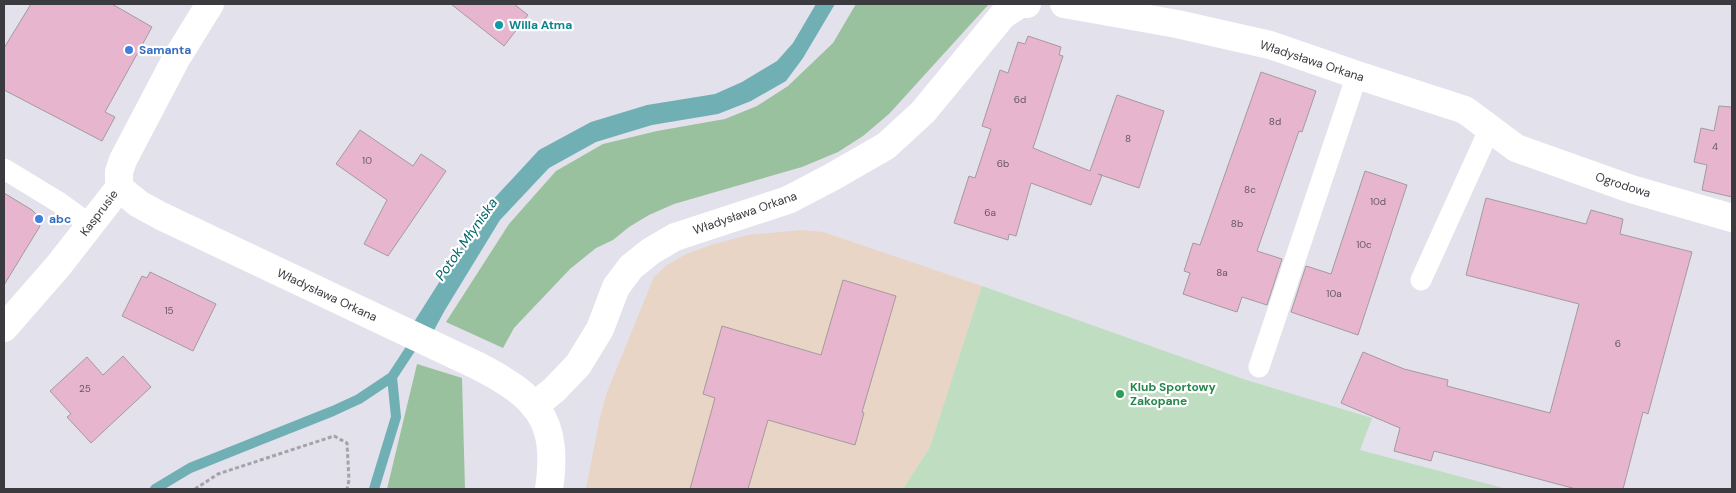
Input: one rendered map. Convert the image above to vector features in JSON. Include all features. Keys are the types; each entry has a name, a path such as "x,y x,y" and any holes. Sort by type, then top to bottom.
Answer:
{"street":[{"name":"Kasprusie","path":"4,328 50,276 119,188 119,172 123,160 176,59 210,4"},
{"name":"Władysława Orkana","path":"534,406 554,390 578,365 600,329 616,287 631,267 651,251 675,237 788,200 886,146 923,112 1003,15 1020,4 1027,4"},
{"name":"Władysława Orkana","path":"1064,4 1177,24 1270,45 1464,110 1516,148"},
{"name":"Ogrodowa","path":"1516,148 1631,189 1732,218"},
{"name":"Władysława Orkana","path":"119,188 138,204 508,383 526,397 545,423 551,441 552,462 549,489"}],"lane":[{"path":"1259,367 1357,75"},
{"path":"1421,280 1490,128"},
{"path":"4,169 60,203 90,225"}],"path":[{"path":"195,489 218,474 334,436 347,443 349,480 347,489"}],"shaded area":[{"path":"801,230 823,232 982,286 930,447 903,489 586,489 600,417 607,392 654,277 667,265 686,254 711,245 748,235"}],"green space":[{"path":"856,4 989,4 889,114 863,136 838,152 802,167 674,204 649,215 629,227 613,240 596,248 570,269 514,328 503,348 446,322 509,224 556,171 603,144 657,131 725,119 757,106 788,86 833,43"},
{"name":"Klub Sportowy Zakopane","path":"982,286 1246,380 1372,418 1360,450 1507,489 903,489 930,447"},
{"path":"417,364 462,378 465,489 387,489"}],"water":[{"path":"816,4 835,4 803,58 786,81 751,101 718,114 652,125 596,142 549,168 500,220 427,343 407,333 488,205 539,150 591,122 647,105 715,94 742,82 777,61 793,43"}],"building":[{"path":"31,4 112,4 152,27 105,112 115,117 102,141 4,90 4,48"},
{"name":"Willa Atma","path":"451,4 514,4 528,15 504,46"},
{"path":"1028,36 1061,47 1059,55 1063,56 1033,148 1090,171 1117,95 1164,111 1139,188 1102,175 1091,205 1031,183 1016,236 1009,234 1008,240 954,223 969,176 975,178 991,129 982,126 1000,70 1008,73 1018,42 1025,44"},
{"path":"1261,72 1316,91 1302,132 1299,131 1257,251 1282,259 1267,305 1242,297 1237,312 1183,294 1190,273 1184,271 1193,243 1200,245"},
{"path":"1719,106 1732,107 1732,197 1702,190 1707,165 1694,162 1701,128 1714,131"},
{"path":"360,130 413,166 421,154 446,171 388,256 364,244 387,200 336,164"},
{"path":"1365,171 1407,185 1358,335 1291,312 1306,266 1331,274"},
{"path":"4,193 32,210 36,214 40,226 4,285"},
{"path":"1486,198 1586,224 1591,210 1623,219 1620,234 1692,252 1648,414 1643,412 1623,489 1576,489 1434,451 1431,461 1394,451 1400,428 1341,403 1363,352 1404,369 1448,380 1447,386 1550,413 1579,304 1466,275"},
{"path":"150,272 216,304 193,351 122,316 142,276 147,278"},
{"path":"843,280 896,296 862,412 864,413 855,445 768,420 748,489 690,489 715,398 703,394 722,326 821,355"},
{"path":"123,356 151,387 91,443 67,417 71,414 50,391 87,357 103,375"}],"waterway":[{"name":"Potok Młyniska","path":"155,489 190,468 359,399 392,377 417,339"},
{"path":"374,489 396,417 392,377"}],"place":[{"name":"Willa Atma","path":"499,25"},
{"name":"Samanta","path":"129,50"},
{"name":"abc","path":"39,219"},
{"name":"Klub Sportowy Zakopane","path":"1120,394"}]}
